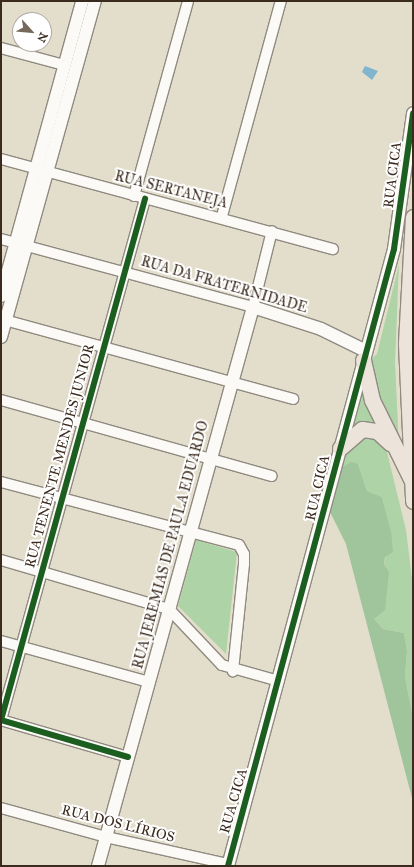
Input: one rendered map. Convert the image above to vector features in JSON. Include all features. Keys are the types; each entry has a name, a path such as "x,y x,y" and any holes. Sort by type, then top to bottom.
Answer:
{"main road":[{"path":"412,492 406,344 413,217"},
{"path":"364,355 372,400 412,492"},
{"path":"340,448 362,428 378,432 392,444"}],"street":[{"path":"1,337 3,320 21,245 35,168 82,1"},
{"path":"1,296 47,172 95,1"},
{"path":"134,196 188,1"},
{"path":"222,216 281,1"},
{"path":"1,48 64,65"},
{"name":"RUA CICA","path":"228,865 279,681 397,233 413,113"},
{"name":"RUA SERTANEJA","path":"1,159 145,199 222,216 333,249"},
{"name":"RUA TENENTE MENDES JUNIOR","path":"1,720 81,421 122,273 145,199"},
{"name":"RUA JEREMIAS DE PAULA EDUARDO","path":"98,866 253,306 272,231"},
{"name":"RUA DA FRATERNIDADE","path":"1,239 122,273 253,306 322,329 364,355"},
{"path":"3,320 293,398"},
{"path":"1,400 81,421 272,476"},
{"path":"1,482 234,543 244,554 233,671"},
{"path":"1,560 169,609 218,662 233,671 279,681"},
{"path":"1,641 149,682"},
{"path":"1,720 128,757"},
{"name":"RUA DOS LÍRIOS","path":"1,808 106,837 228,865"}],"green space":[{"path":"399,264 395,362 399,447 378,394 372,358 377,354"},
{"path":"363,388 378,424 352,424"},
{"path":"363,434 375,437 386,448 406,530 413,587 413,718 405,677 407,651 404,633 383,629 374,619 389,571 384,565 391,531 382,497 367,491 358,464 342,468 350,440"},
{"path":"351,462 358,464 367,491 382,497 391,531 393,552 385,557 384,565 389,571 385,610 374,619 383,629 404,633 407,651 405,677 413,718 413,802 346,544 328,508 337,470"},
{"path":"196,540 237,552 226,654 178,606"}],"water":[{"path":"365,66 378,71 372,80 362,72"}],"cycle path":[{"path":"228,866 394,249 413,113"},
{"path":"128,757 1,720 145,199"}]}
